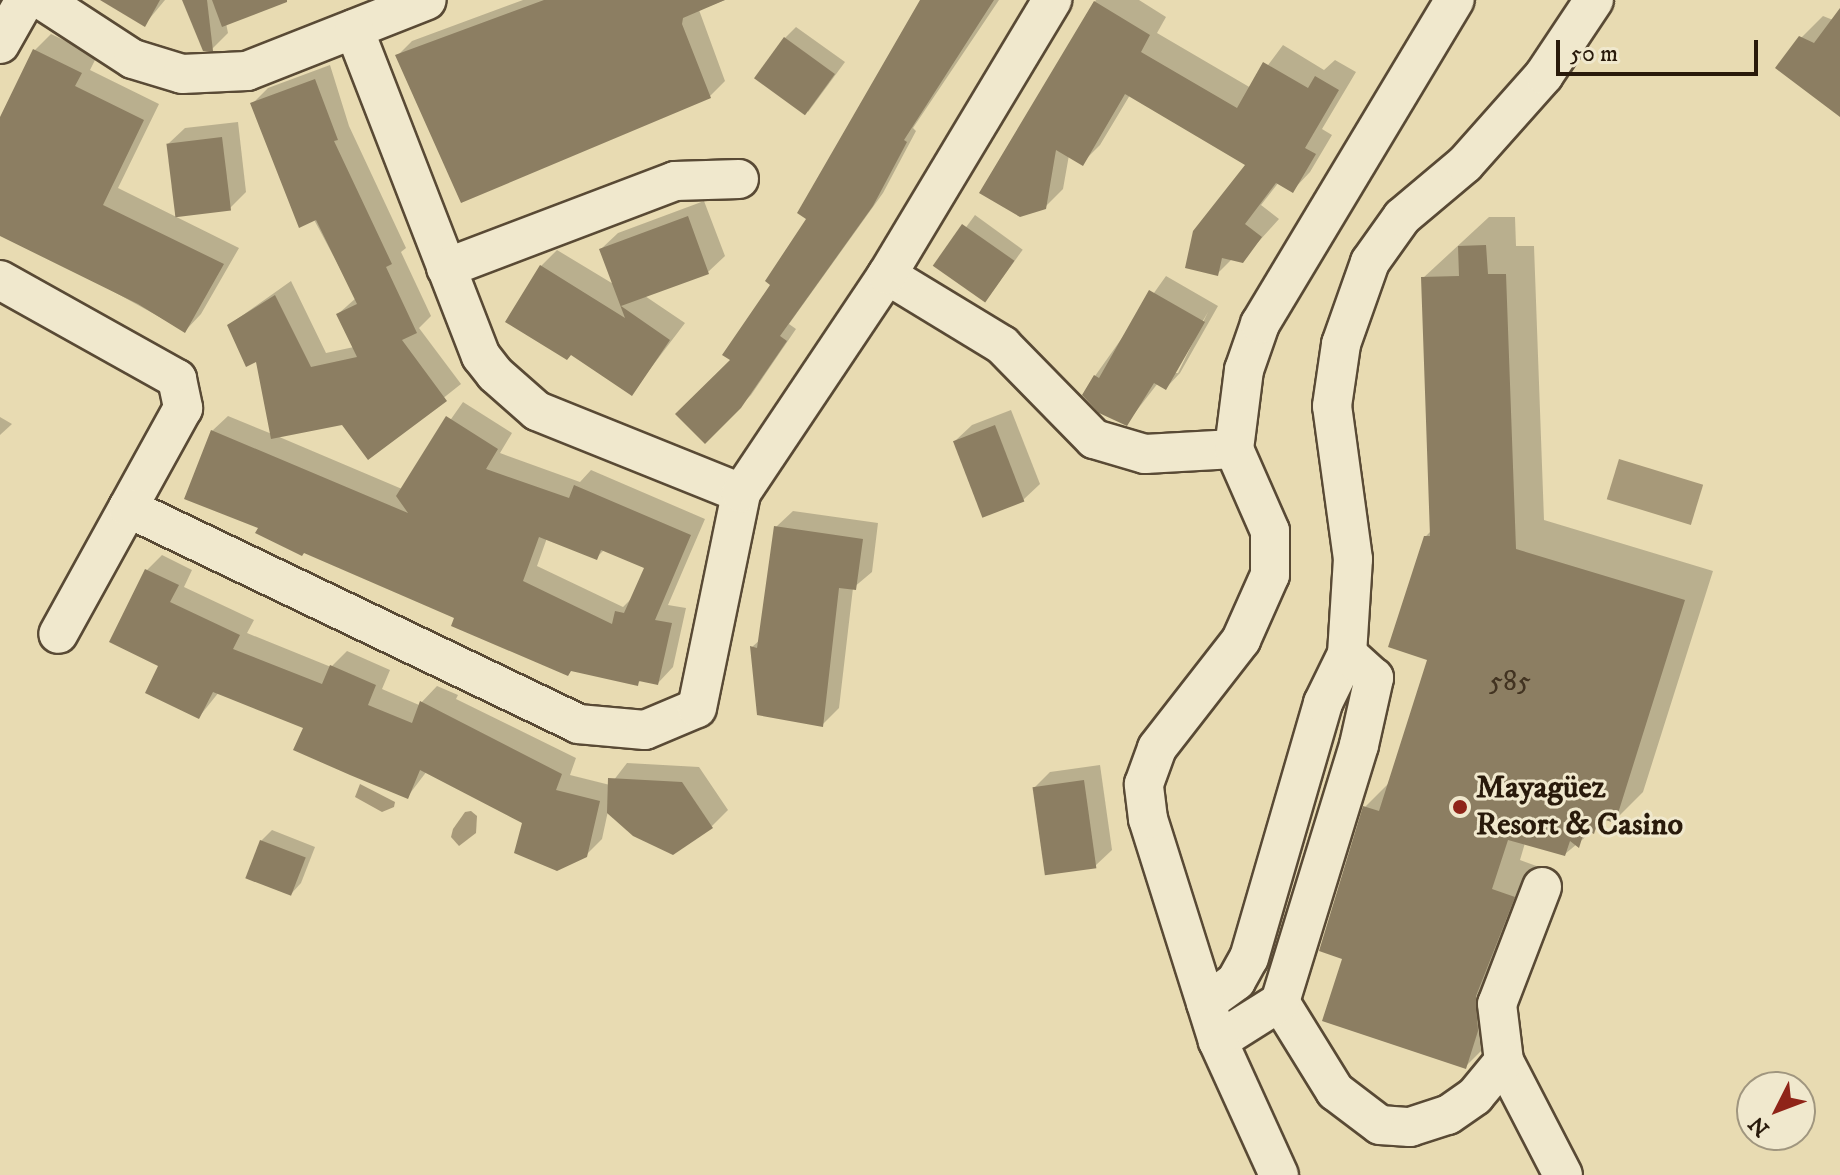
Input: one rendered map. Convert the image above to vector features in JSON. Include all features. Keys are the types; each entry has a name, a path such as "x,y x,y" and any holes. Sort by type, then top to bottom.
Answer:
{"street":[{"path":"0,44 25,0"},
{"path":"42,0 133,59 182,74 247,71 427,0"},
{"path":"128,508 578,724 645,730 697,708 741,493 887,275 1052,0"},
{"path":"1279,1175 1218,1041 1148,819 1144,784 1157,748 1241,640 1270,575 1270,531 1234,449 1244,370 1260,324 1455,0"},
{"path":"1206,1003 1236,981 1252,945 1323,703 1347,654 1353,559 1332,406 1341,344 1370,262 1402,217 1465,164 1544,75 1594,0"},
{"path":"354,29 481,356 516,395 537,411 741,493"},
{"path":"446,268 675,181 739,179"},
{"path":"887,275 1002,345 1094,439 1145,454 1234,449"},
{"path":"0,280 177,379 183,408 58,634"},
{"path":"1218,1041 1280,1002 1374,678 1347,654"},
{"path":"1291,814 1333,826"},
{"path":"1542,887 1497,1004 1504,1061 1563,1175"},
{"path":"1252,945 1294,956"},
{"path":"1280,1002 1335,1091 1380,1125 1410,1127 1448,1115 1475,1096 1504,1061"}],"shaded area":[{"path":"1619,459 1703,485 1691,525 1607,499"},
{"path":"360,784 395,802 394,807 382,812 355,797"},
{"path":"471,811 477,816 476,833 459,846 451,837 453,829 465,812"}],"building":[{"path":"100,0 160,0 145,27"},
{"path":"182,0 207,0 213,51 203,51"},
{"path":"212,0 287,0 287,2 222,27"},
{"path":"544,0 725,0 683,18 682,24 711,98 461,203 395,55"},
{"path":"920,0 994,0 904,140 907,142 873,206 780,336 787,341 741,408 705,444 675,414 730,360 722,355 770,285 765,281 806,219 797,213"},
{"path":"1094,1 1150,35 1141,52 1237,108 1263,62 1308,88 1315,76 1339,90 1305,148 1316,154 1293,193 1276,183 1245,224 1262,237 1243,263 1222,258 1218,276 1185,268 1193,231 1245,165 1125,94 1083,166 1056,150 1046,209 1020,217 979,193"},
{"path":"1840,8 1840,117 1775,68 1799,36 1814,43"},
{"path":"784,37 835,74 805,115 754,78"},
{"path":"33,49 82,73 75,86 144,120 103,205 224,264 185,333 138,304 0,236 0,117"},
{"path":"315,79 338,140 334,141 392,264 386,267 417,333 402,340 447,401 368,460 342,425 271,439 256,362 246,367 227,325 275,295 311,367 357,357 336,314 357,304 316,220 299,228 250,103"},
{"path":"222,137 231,210 175,217 166,144"},
{"path":"688,216 709,274 621,306 670,340 632,396 571,355 567,360 505,322 540,265 625,318 599,249"},
{"path":"962,224 1014,261 985,302 933,266"},
{"name":"Mayagüez Resort & Casino","path":"1486,245 1488,274 1506,274 1516,549 1685,600 1615,823 1599,818 1594,834 1585,829 1579,848 1570,841 1565,856 1508,840 1492,889 1515,897 1476,996 1478,1031 1466,1069 1322,1021 1342,959 1319,951 1363,806 1379,811 1427,660 1388,647 1424,536 1430,536 1421,277 1459,276 1458,246"},
{"path":"1149,290 1205,322 1166,390 1154,383 1127,426 1099,413 1082,395 1094,375 1099,378"},
{"path":"446,416 498,449 486,469 569,498 574,485 691,535 655,620 672,623 658,685 639,681 638,686 571,671 568,676 451,626 454,618 304,553 302,556 255,533 258,528 184,499 211,430 408,513 396,496","holes":["539,537 597,560 601,550 644,568 624,613 615,611 612,624 523,581"]},
{"path":"995,425 1024,502 982,518 953,441"},
{"path":"774,526 863,539 856,590 839,588 823,727 757,715 750,646 757,648"},
{"path":"145,569 179,585 170,602 240,635 233,649 322,684 330,665 376,685 368,705 412,723 420,701 562,774 556,790 600,801 587,857 557,871 514,853 522,823 420,770 408,799 350,775 293,750 303,728 213,692 199,719 145,693 158,666 109,642"},
{"path":"608,778 682,782 713,828 673,855 633,836 607,813"},
{"path":"1084,780 1096,868 1045,875 1033,787"},
{"path":"260,840 306,858 291,896 245,878"}],"place":[{"name":"Mayagüez Resort & Casino","path":"1460,807"}]}
